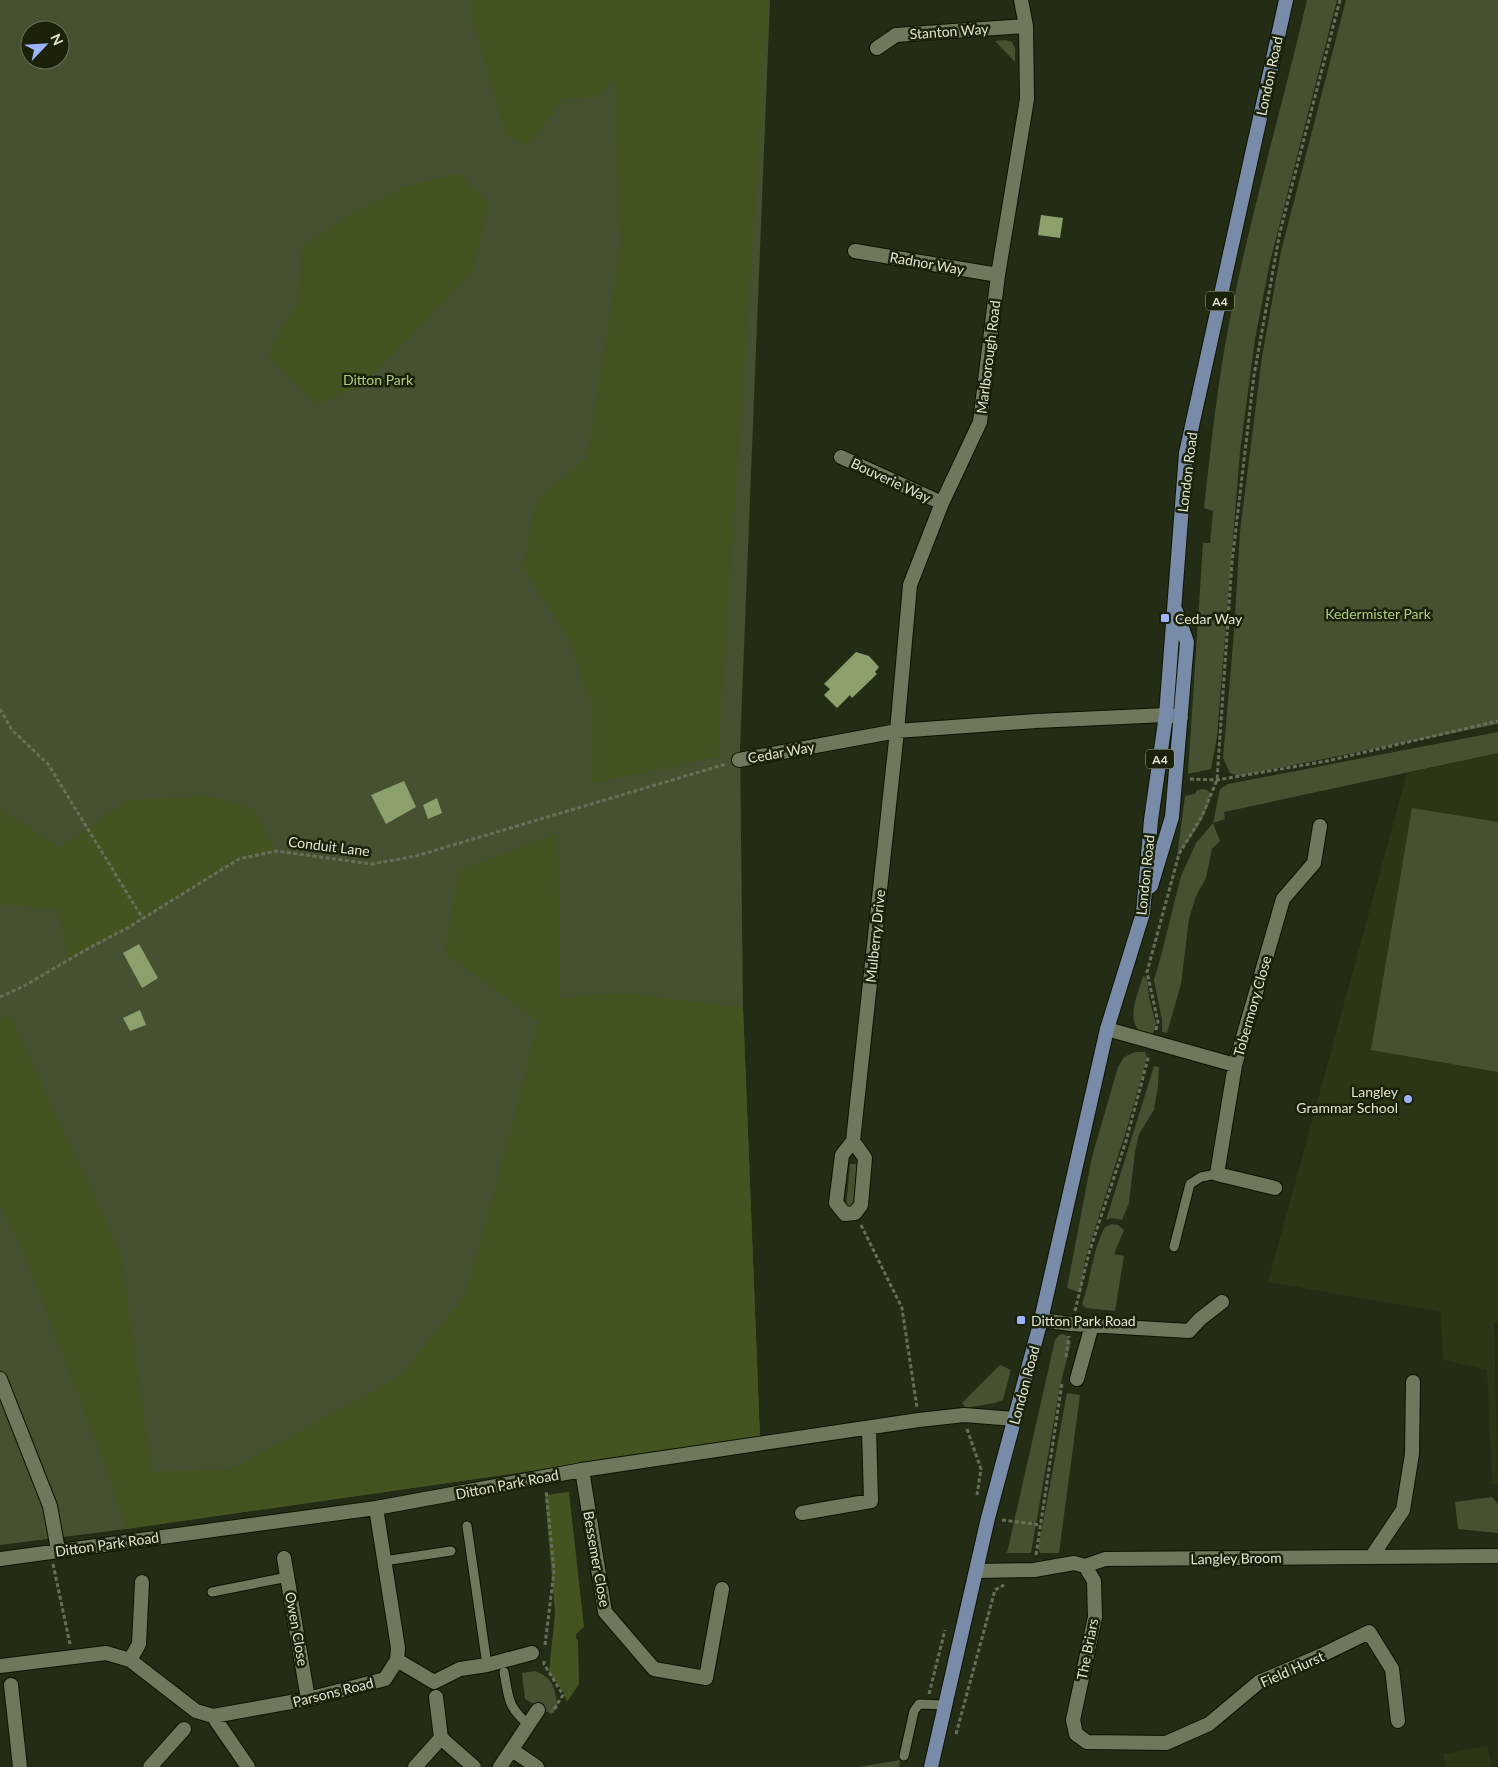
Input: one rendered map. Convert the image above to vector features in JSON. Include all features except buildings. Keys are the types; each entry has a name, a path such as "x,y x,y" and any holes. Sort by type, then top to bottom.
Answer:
{"main road":[{"name":"London Road","path":"931,1767 988,1518 1042,1320 1107,1029 1143,913 1151,820 1166,715 1186,454 1286,0"},
{"path":"1143,913 1172,817 1187,642 1174,605"}],"street":[{"name":"Marlborough Road","path":"897,732 910,584 942,503 980,422 998,276 1027,99 1026,26 1021,0"},
{"name":"Stanton Way","path":"877,48 896,35 1026,26"},
{"name":"Radnor Way","path":"855,251 998,276"},
{"name":"Bouverie Way","path":"841,457 942,503"},
{"name":"Cedar Way","path":"738,760 897,732 1036,721 1166,715 1181,717"},
{"name":"Mulberry Drive","path":"855,1213 846,1214 836,1203 842,1155 852,1141 897,732"},
{"name":"Tobermory Close","path":"1107,1029 1235,1065 1283,899 1314,863 1320,826"},
{"path":"1235,1065 1217,1174 1275,1188"},
{"path":"852,1141 865,1158 861,1205 855,1213"},
{"path":"1042,1320 1071,1324 1189,1331 1200,1319 1222,1302"},
{"path":"1077,1379 1092,1325"},
{"path":"0,1379 50,1506 54,1551"},
{"path":"1372,1556 1403,1510 1412,1454 1413,1382"},
{"name":"Ditton Park Road","path":"0,1559 376,1508 582,1470 919,1420 964,1415 1015,1419"},
{"path":"802,1513 870,1501 869,1428"},
{"name":"Bessemer Close","path":"582,1470 605,1612 654,1669 706,1678 722,1589"},
{"path":"376,1508 398,1648 397,1660 434,1682 460,1669 487,1665 532,1654"},
{"name":"Langley Broom","path":"976,1571 1034,1570 1074,1563 1085,1566 1105,1559 1498,1556"},
{"name":"Owen Close","path":"284,1558 308,1700"},
{"name":"The Briars","path":"1076,1734 1073,1720 1094,1617 1094,1581 1085,1566"},
{"path":"0,1666 106,1653 130,1660 139,1644 142,1582"},
{"name":"Field Hurst","path":"1076,1734 1087,1742 1166,1744 1209,1724 1259,1682 1369,1632 1392,1669 1398,1721"},
{"name":"Parsons Road","path":"130,1660 196,1711 213,1716 308,1700 385,1679 397,1660"},
{"path":"11,1685 20,1767"},
{"path":"436,1697 441,1738 474,1767"},
{"path":"500,1767 538,1710"},
{"path":"213,1716 248,1767"},
{"path":"150,1767 184,1729"},
{"path":"415,1767 441,1738"},
{"path":"512,1750 537,1767"}],"lane":[{"path":"1174,1247 1190,1184 1200,1177 1217,1174"},
{"path":"467,1526 487,1665"},
{"path":"384,1562 451,1551"},
{"path":"212,1592 288,1577"},
{"path":"504,1672 510,1704 515,1713 529,1725"},
{"path":"904,1756 914,1711 919,1704 946,1705"}],"path":[{"path":"1065,1362 1071,1324 1089,1253 1126,1142 1158,1022 1147,972 1179,854 1202,816 1217,780 1232,562 1254,375 1280,232 1340,0"},
{"path":"0,709 12,730 48,764 143,919"},
{"path":"1187,779 1217,780 1327,761 1498,721"},
{"name":"Conduit Lane","path":"0,997 24,986 143,919 239,859 276,851 372,864 416,856 738,760"},
{"path":"855,1213 902,1308 919,1420"},
{"path":"1034,1570 1062,1382"},
{"path":"532,1654 544,1651 554,1572 545,1487"},
{"path":"988,1518 1041,1526"},
{"path":"54,1551 72,1657"},
{"path":"954,1739 995,1590 1010,1582"}],"shaded area":[{"path":"470,0 769,0 718,757 592,783 591,702 569,639 523,567 537,499 587,458 621,245 614,77 600,97 563,99 528,146 506,135 472,16"},
{"path":"459,173 489,204 473,271 360,387 317,404 267,355 299,301 302,247 350,214 404,187"},
{"name":"Langley Grammar School","path":"1498,753 1498,1322 1494,1322 1498,1484 1492,1484 1487,1370 1443,1360 1441,1312 1268,1282 1407,773"},
{"path":"208,796 254,809 276,851 239,859 129,927 69,960 57,909 0,904 0,809 60,848 128,800"},
{"path":"558,833 560,998 620,993 743,1007 760,1438 126,1529 102,1457 26,1259 0,1205 0,1019 10,1015 121,1254 152,1472 232,1469 402,1375 466,1293 514,1119 538,1021 444,952 460,870"},
{"path":"569,1492 584,1627 576,1634 578,1641 579,1684 567,1702 563,1691 549,1673 555,1613 545,1495"},
{"path":"1487,1746 1492,1767 1446,1767 1443,1754"}],"green space":[{"name":"Ditton Park","path":"0,0 770,0 740,748 743,1007 760,1438 126,1529 0,1545"},
{"path":"1307,0 1337,0 1270,262 1255,339 1240,452 1217,737 1211,769 1188,774 1203,543 1210,543 1213,511 1204,508 1221,370 1237,283"},
{"name":"Kedermister Park","path":"1346,0 1498,0 1498,724 1239,776 1230,773 1223,758 1234,633 1240,531 1262,357 1281,251"},
{"path":"1005,40 1012,42 1015,48 1015,62 995,41"},
{"path":"1498,732 1498,753 1224,812 1225,819 1213,823 1220,789 1228,784"},
{"path":"1197,790 1207,790 1211,794 1209,803 1197,827 1177,857 1185,796 1195,794"},
{"path":"1412,808 1498,822 1498,1072 1371,1050"},
{"path":"1213,823 1220,841 1212,849 1206,878 1196,896 1189,919 1181,984 1167,1033 1162,1032 1162,1020 1154,980 1181,876 1196,843"},
{"path":"1143,976 1147,978 1149,997 1156,1024 1151,1040 1142,1034 1134,1020 1135,1003"},
{"path":"1135,1052 1145,1052 1147,1058 1085,1260 1081,1290 1078,1292 1067,1288 1092,1157 1118,1067 1124,1057"},
{"path":"1154,1066 1159,1067 1154,1110 1139,1134 1135,1151 1129,1203 1122,1220 1112,1218 1106,1220"},
{"path":"850,1164 859,1164 854,1208 846,1207"},
{"path":"1112,1224 1118,1225 1124,1230 1114,1254 1124,1256 1115,1311 1086,1308 1082,1304 1094,1255 1105,1227"},
{"path":"1063,1334 1071,1342 1060,1386 1031,1553 1007,1553 1055,1340 1059,1335"},
{"path":"1000,1365 1011,1370 1003,1400 966,1408 962,1403"},
{"path":"1067,1393 1080,1395 1059,1553 1040,1553 1038,1549"},
{"path":"1492,1497 1498,1504 1498,1533 1458,1529 1455,1502"},
{"path":"535,1671 547,1677 555,1690 558,1708 551,1714 525,1699 522,1673"},
{"path":"900,1760 899,1767 858,1767"}],"place":[{"name":"Cedar Way","path":"1165,618"},
{"name":"Langley Grammar School","path":"1408,1099"},
{"name":"Ditton Park Road","path":"1021,1320"}]}
